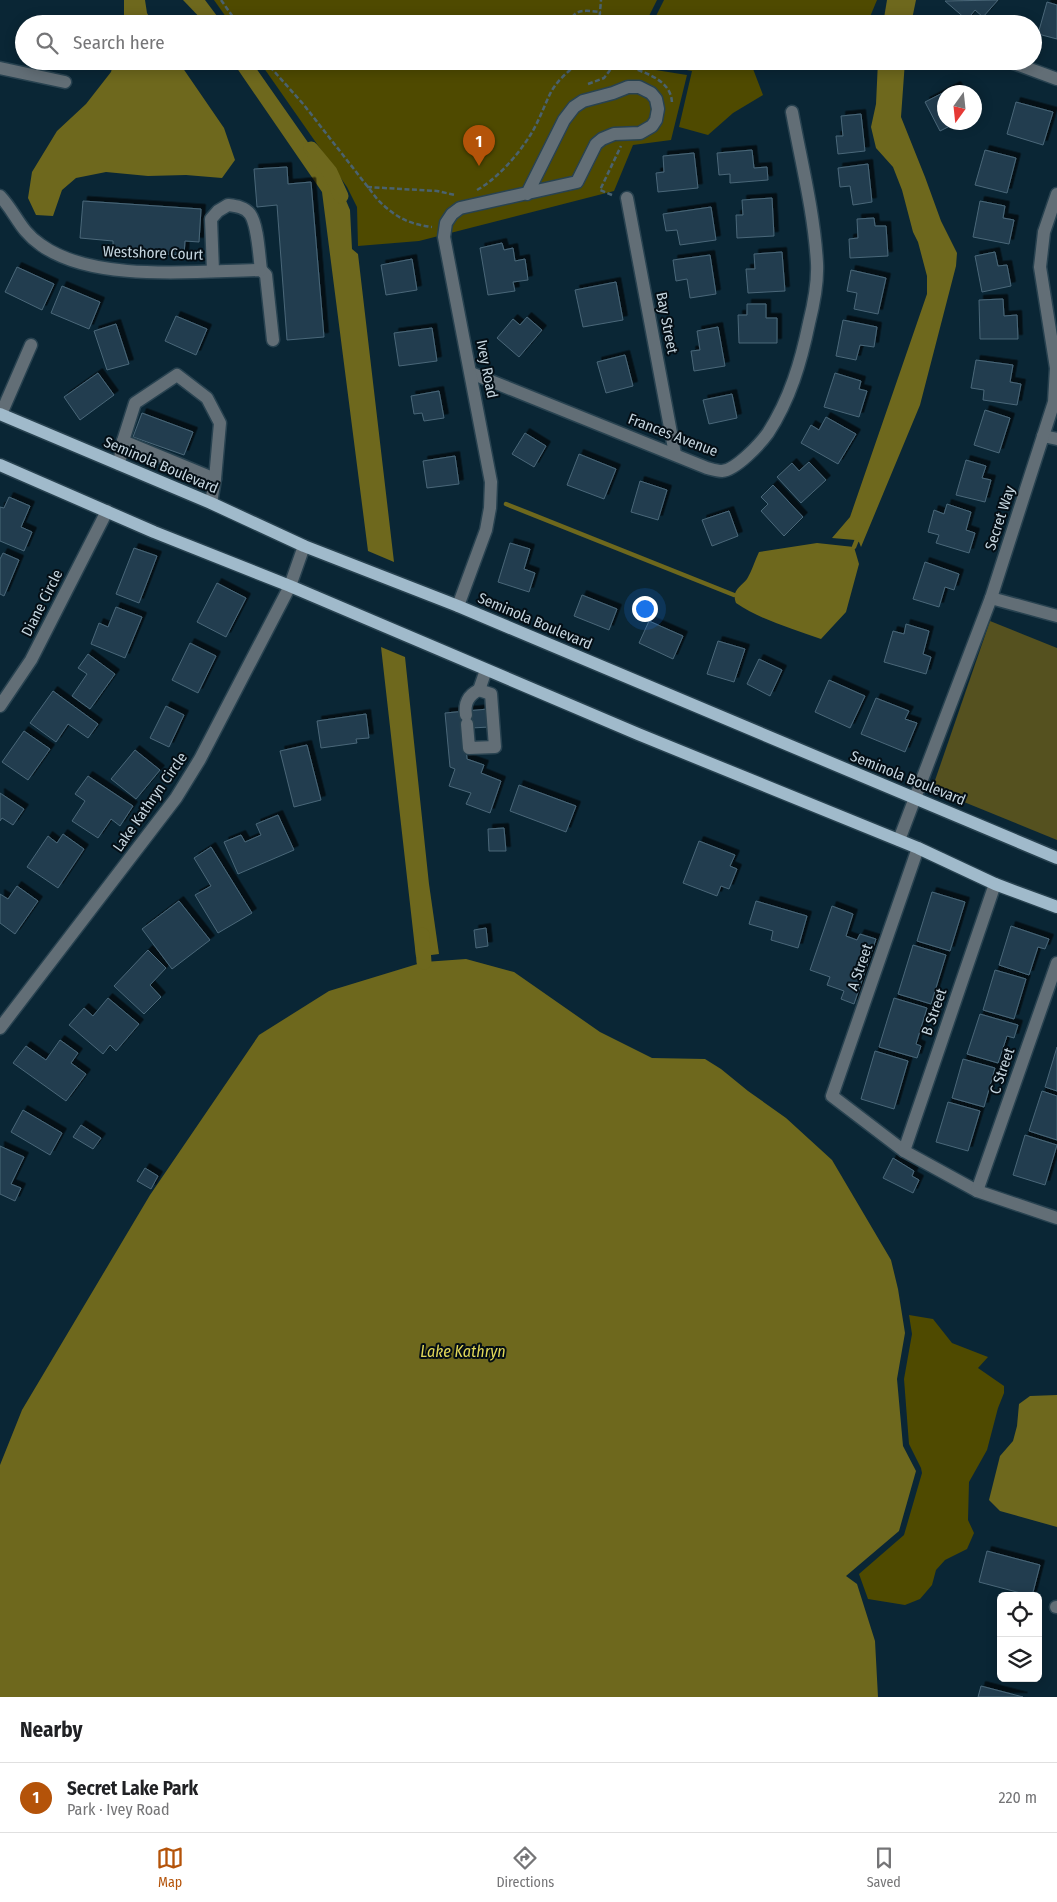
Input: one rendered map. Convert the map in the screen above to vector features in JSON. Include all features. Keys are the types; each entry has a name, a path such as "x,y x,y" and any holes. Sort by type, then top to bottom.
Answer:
{"main road":[{"name":"Seminola Boulevard","path":"1,414 211,503 304,546 458,606 1057,858"},
{"path":"0,466 154,532 290,586 486,670 899,840 995,884 1057,907"}],"street":[{"path":"0,68 65,82"},
{"path":"1032,70 1057,79"},
{"path":"444,233 449,218 460,208 527,194 577,182 596,144 602,139 614,134 640,133 652,126 658,114 658,106 653,95 644,89 628,87 578,104 564,120 527,194"},
{"name":"Frances Avenue","path":"471,373 707,468 722,471 734,466 762,441 780,414 793,386 804,352 816,294 817,264 813,223 792,112"},
{"name":"Secret Way","path":"899,840 916,800 991,598 1054,402 1056,368 1040,267 1044,232 1057,194"},
{"name":"Westshore Court","path":"0,196 22,228 41,246 68,260 94,267 141,272 261,270"},
{"name":"Bay Street","path":"627,198 675,454"},
{"path":"212,270 211,219 218,211 228,205 241,208 250,214 254,226 261,270 266,275 273,340"},
{"name":"Ivey Road","path":"444,233 491,482 490,508 481,547 458,606"},
{"path":"1,414 31,345"},
{"path":"119,464 123,441 135,403 177,375 207,398 220,423 216,479 211,503"},
{"path":"1043,436 1057,439"},
{"path":"123,441 216,479"},
{"name":"Diane Circle","path":"0,706 31,660 107,511"},
{"name":"Lake Kathryn Circle","path":"0,1028 176,798 200,759 290,586 304,546"},
{"path":"991,598 1057,616"},
{"path":"479,690 491,694 495,747 470,748 465,708 469,697 479,690 486,670"},
{"name":"A Street","path":"904,1151 832,1096 918,848"},
{"name":"B Street","path":"904,1151 995,884"},
{"name":"C Street","path":"977,1191 1057,963"},
{"path":"904,1151 977,1191 1057,1218"}],"path":[{"path":"222,0 232,15"},
{"path":"600,15 601,0"},
{"path":"573,15 584,10 601,12"},
{"path":"273,70 304,105 367,187 392,214 444,233"},
{"path":"474,192 505,167 530,136 552,91 569,70"},
{"path":"367,187 437,191 460,196"}],"shaded area":[{"path":"214,0 657,0 650,15 225,15"},
{"path":"664,0 877,0 871,15 656,15"},
{"path":"265,70 656,70 687,75 671,140 633,145 614,191 419,241 358,246 357,207 347,187"},
{"path":"686,70 753,70 763,95 733,113 708,135 679,127 692,71"},
{"path":"990,621 1057,648 1057,840 932,789"},
{"path":"909,1315 933,1319 952,1343 988,1357 978,1368 1004,1386 1004,1393 987,1450 969,1482 968,1520 974,1533 967,1549 945,1560 936,1570 932,1585 920,1599 905,1605 868,1599 859,1574 904,1535 922,1473 909,1444 904,1379 912,1334"}],"water":[{"path":"124,0 145,0 148,15 124,15"},
{"path":"183,0 205,0 216,15 197,15"},
{"path":"887,0 916,0 913,15 884,15"},
{"path":"112,70 184,70 224,128 235,160 222,178 186,175 148,176 106,172 76,178 62,190 53,216 36,215 28,198 32,172 57,131 86,104"},
{"path":"238,70 257,70 342,191 350,210 352,249 358,254 394,562 368,551 322,192"},
{"path":"878,70 904,70 901,117 941,221 957,253 956,266 920,405 861,547 859,542 855,540 832,538 850,517 927,294 927,276 902,190 893,167 876,148 871,127 876,104"},
{"path":"817,543 854,547 859,564 846,612 821,639 766,619 736,603 735,595 737,589 747,579 759,552"},
{"path":"381,647 405,657 429,884 439,954 416,957"},
{"name":"Lake Kathryn","path":"466,959 514,972 600,1032 652,1058 705,1059 721,1069 786,1118 832,1160 891,1260 905,1333 897,1379 903,1446 916,1471 899,1531 846,1576 857,1584 875,1641 878,1697 0,1697 0,1465 22,1410 150,1195 259,1035 329,991 424,962"},
{"path":"1057,1395 1057,1527 1000,1511 989,1500 1000,1456 1013,1441 1017,1426 1019,1404 1030,1396"}],"building":[{"path":"998,0 985,15 981,15 975,10 971,15 961,15 945,1"},
{"path":"1047,2 1057,5 1057,39 1042,35 1042,20"},
{"path":"937,96 937,125 925,102"},
{"path":"1016,102 1053,112 1043,145 1007,134"},
{"path":"861,114 865,151 838,154 836,136 843,136 841,116"},
{"path":"752,150 754,168 767,167 768,180 730,183 730,174 719,175 717,153"},
{"path":"985,150 1016,158 1007,193 975,185"},
{"path":"694,153 698,188 658,192 656,173 664,172 663,156"},
{"path":"868,164 872,202 853,205 850,186 840,187 838,168"},
{"path":"287,167 288,184 311,182 324,337 287,340 277,205 257,207 254,169"},
{"path":"772,198 774,236 737,238 736,215 743,215 742,200"},
{"path":"83,201 201,209 199,242 185,241 184,255 113,251 113,241 80,238"},
{"path":"980,201 1005,206 1003,218 1014,220 1009,244 973,237"},
{"path":"711,207 716,240 680,245 677,230 666,231 663,214"},
{"path":"874,218 875,226 886,226 888,256 850,258 849,239 858,238 857,219"},
{"path":"502,243 504,250 513,248 515,261 525,259 528,280 513,282 515,291 488,295 480,248"},
{"path":"782,252 785,291 748,293 746,269 755,269 754,254"},
{"path":"995,252 998,266 1007,265 1011,286 982,292 975,256"},
{"path":"710,255 716,294 690,298 687,279 676,281 673,260"},
{"path":"412,259 417,290 386,295 381,265"},
{"path":"17,267 54,284 42,310 5,292"},
{"path":"851,270 886,278 878,314 854,309 857,293 847,291"},
{"path":"616,282 623,320 583,327 575,290"},
{"path":"62,286 100,302 89,329 51,313"},
{"path":"1003,299 1004,316 1017,315 1018,339 980,339 979,300"},
{"path":"747,304 766,304 766,318 777,318 777,343 739,343 738,315 747,315"},
{"path":"176,316 207,329 196,355 165,341"},
{"path":"527,317 542,330 519,357 497,338 513,319 520,325"},
{"path":"843,320 877,327 874,347 860,345 856,360 836,356"},
{"path":"116,324 129,364 107,370 94,331"},
{"path":"718,327 725,366 694,371 691,351 700,350 697,331"},
{"path":"432,328 437,361 399,366 394,333"},
{"path":"625,355 633,386 606,393 597,362"},
{"path":"976,360 1013,365 1010,382 1021,384 1017,405 983,400 984,390 971,388"},
{"path":"98,373 114,395 80,420 64,397"},
{"path":"835,373 861,381 859,389 867,391 859,417 824,407"},
{"path":"439,391 444,418 424,421 422,413 414,414 411,396"},
{"path":"732,394 737,418 709,424 703,400"},
{"path":"985,410 1010,418 999,453 974,445"},
{"path":"142,413 193,432 184,455 133,437"},
{"path":"826,417 856,434 838,464 801,443 811,425 819,430"},
{"path":"525,433 546,446 534,467 512,454"},
{"path":"579,454 616,469 604,499 567,485"},
{"path":"455,456 459,484 427,488 423,461"},
{"path":"966,460 986,466 982,478 991,480 985,502 956,495"},
{"path":"809,462 826,480 801,503 777,477 792,463 799,471"},
{"path":"640,481 667,490 658,520 631,512"},
{"path":"773,485 803,517 784,536 761,511 768,504 761,497"},
{"path":"9,497 30,506 21,527 32,532 24,551 0,541 0,507 4,508"},
{"path":"947,504 971,512 966,530 975,533 969,553 936,543 939,535 928,532 934,510 944,514"},
{"path":"729,511 738,536 712,546 702,520"},
{"path":"510,543 530,549 524,569 535,573 529,592 498,582"},
{"path":"134,548 157,556 139,603 116,594"},
{"path":"3,553 19,560 4,596 0,594 0,559"},
{"path":"925,562 959,574 954,590 945,587 939,607 913,599"},
{"path":"217,583 246,598 226,637 197,622"},
{"path":"582,595 617,609 609,630 574,616"},
{"path":"116,607 142,617 125,658 91,644 99,623 108,627"},
{"path":"649,621 683,636 673,659 639,643"},
{"path":"906,624 929,631 923,654 931,657 926,674 884,662 893,631 904,634"},
{"path":"718,641 745,649 734,682 707,674"},
{"path":"190,643 216,656 198,693 172,680"},
{"path":"88,654 115,674 90,709 72,696 87,674 78,668"},
{"path":"759,659 782,670 770,696 747,684"},
{"path":"829,680 865,696 850,728 815,712"},
{"path":"53,691 98,724 88,738 68,724 56,742 30,723"},
{"path":"876,698 909,711 905,719 917,723 905,752 861,734"},
{"path":"166,706 184,715 169,747 150,738"},
{"path":"488,709 490,727 471,728 464,724 467,759 484,765 481,773 501,781 490,813 466,804 471,793 449,786 455,769 450,767 445,713"},
{"path":"366,714 369,738 356,739 357,743 321,748 317,721"},
{"path":"24,731 50,749 28,780 2,762"},
{"path":"307,745 321,800 294,807 280,751"},
{"path":"135,750 160,770 136,799 111,779"},
{"path":"88,776 133,806 120,826 111,819 98,838 72,821 85,801 75,794"},
{"path":"519,785 576,806 566,832 510,811"},
{"path":"0,793 24,809 13,825 2,818 0,821"},
{"path":"278,815 294,850 238,874 224,842 241,835 245,842 261,835 256,824"},
{"path":"504,828 506,851 489,851 488,829"},
{"path":"63,834 84,849 58,888 27,867 48,836 57,843"},
{"path":"699,841 735,855 730,866 737,869 729,889 721,886 717,896 683,883"},
{"path":"211,847 252,913 218,933 195,895 211,886 194,858"},
{"path":"17,886 38,901 15,934 0,923 0,894 8,899"},
{"path":"932,892 965,902 950,951 917,941"},
{"path":"179,901 210,940 172,969 142,929"},
{"path":"756,901 807,916 798,948 771,940 773,931 749,924"},
{"path":"832,906 853,914 846,936 857,940 860,934 876,939 854,1004 841,999 844,991 827,985 830,977 810,970"},
{"path":"1011,926 1049,939 1045,949 1038,947 1029,975 999,965"},
{"path":"486,928 488,946 476,948 474,930"},
{"path":"913,945 946,955 931,1004 898,994"},
{"path":"148,950 166,968 150,985 161,997 144,1014 114,986"},
{"path":"995,970 1026,979 1014,1019 983,1010"},
{"path":"108,998 139,1024 116,1051 110,1045 103,1054 69,1025 84,1008 93,1016"},
{"path":"894,998 927,1008 916,1044 921,1046 917,1058 879,1047"},
{"path":"980,1014 1018,1025 1014,1038 1007,1036 998,1063 967,1054"},
{"path":"60,1040 78,1053 71,1063 86,1074 66,1101 13,1063 26,1046 46,1060"},
{"path":"1057,1047 1057,1091 1045,1087"},
{"path":"875,1051 908,1061 894,1109 861,1099"},
{"path":"963,1059 995,1068 984,1107 952,1098"},
{"path":"1042,1091 1057,1096 1057,1140 1029,1131"},
{"path":"948,1102 980,1111 968,1151 936,1142"},
{"path":"23,1110 62,1133 50,1155 11,1132"},
{"path":"81,1125 101,1138 93,1149 73,1137"},
{"path":"1025,1135 1057,1145 1045,1185 1013,1175"},
{"path":"0,1146 24,1157 11,1184 21,1188 15,1201 0,1194"},
{"path":"893,1158 914,1171 912,1176 919,1180 913,1193 883,1178"},
{"path":"145,1168 158,1176 151,1189 137,1181"},
{"path":"987,1551 1040,1565 1033,1592 1017,1592 979,1582"},
{"path":"981,1686 1023,1697 978,1697"}],"waterway":[{"path":"311,149 330,172 341,196"},
{"path":"506,504 734,595"},
{"path":"854,547 858,537"},
{"path":"422,935 424,962"}],"place":[{"name":"Secret Lake Park","path":"479,166"}]}
